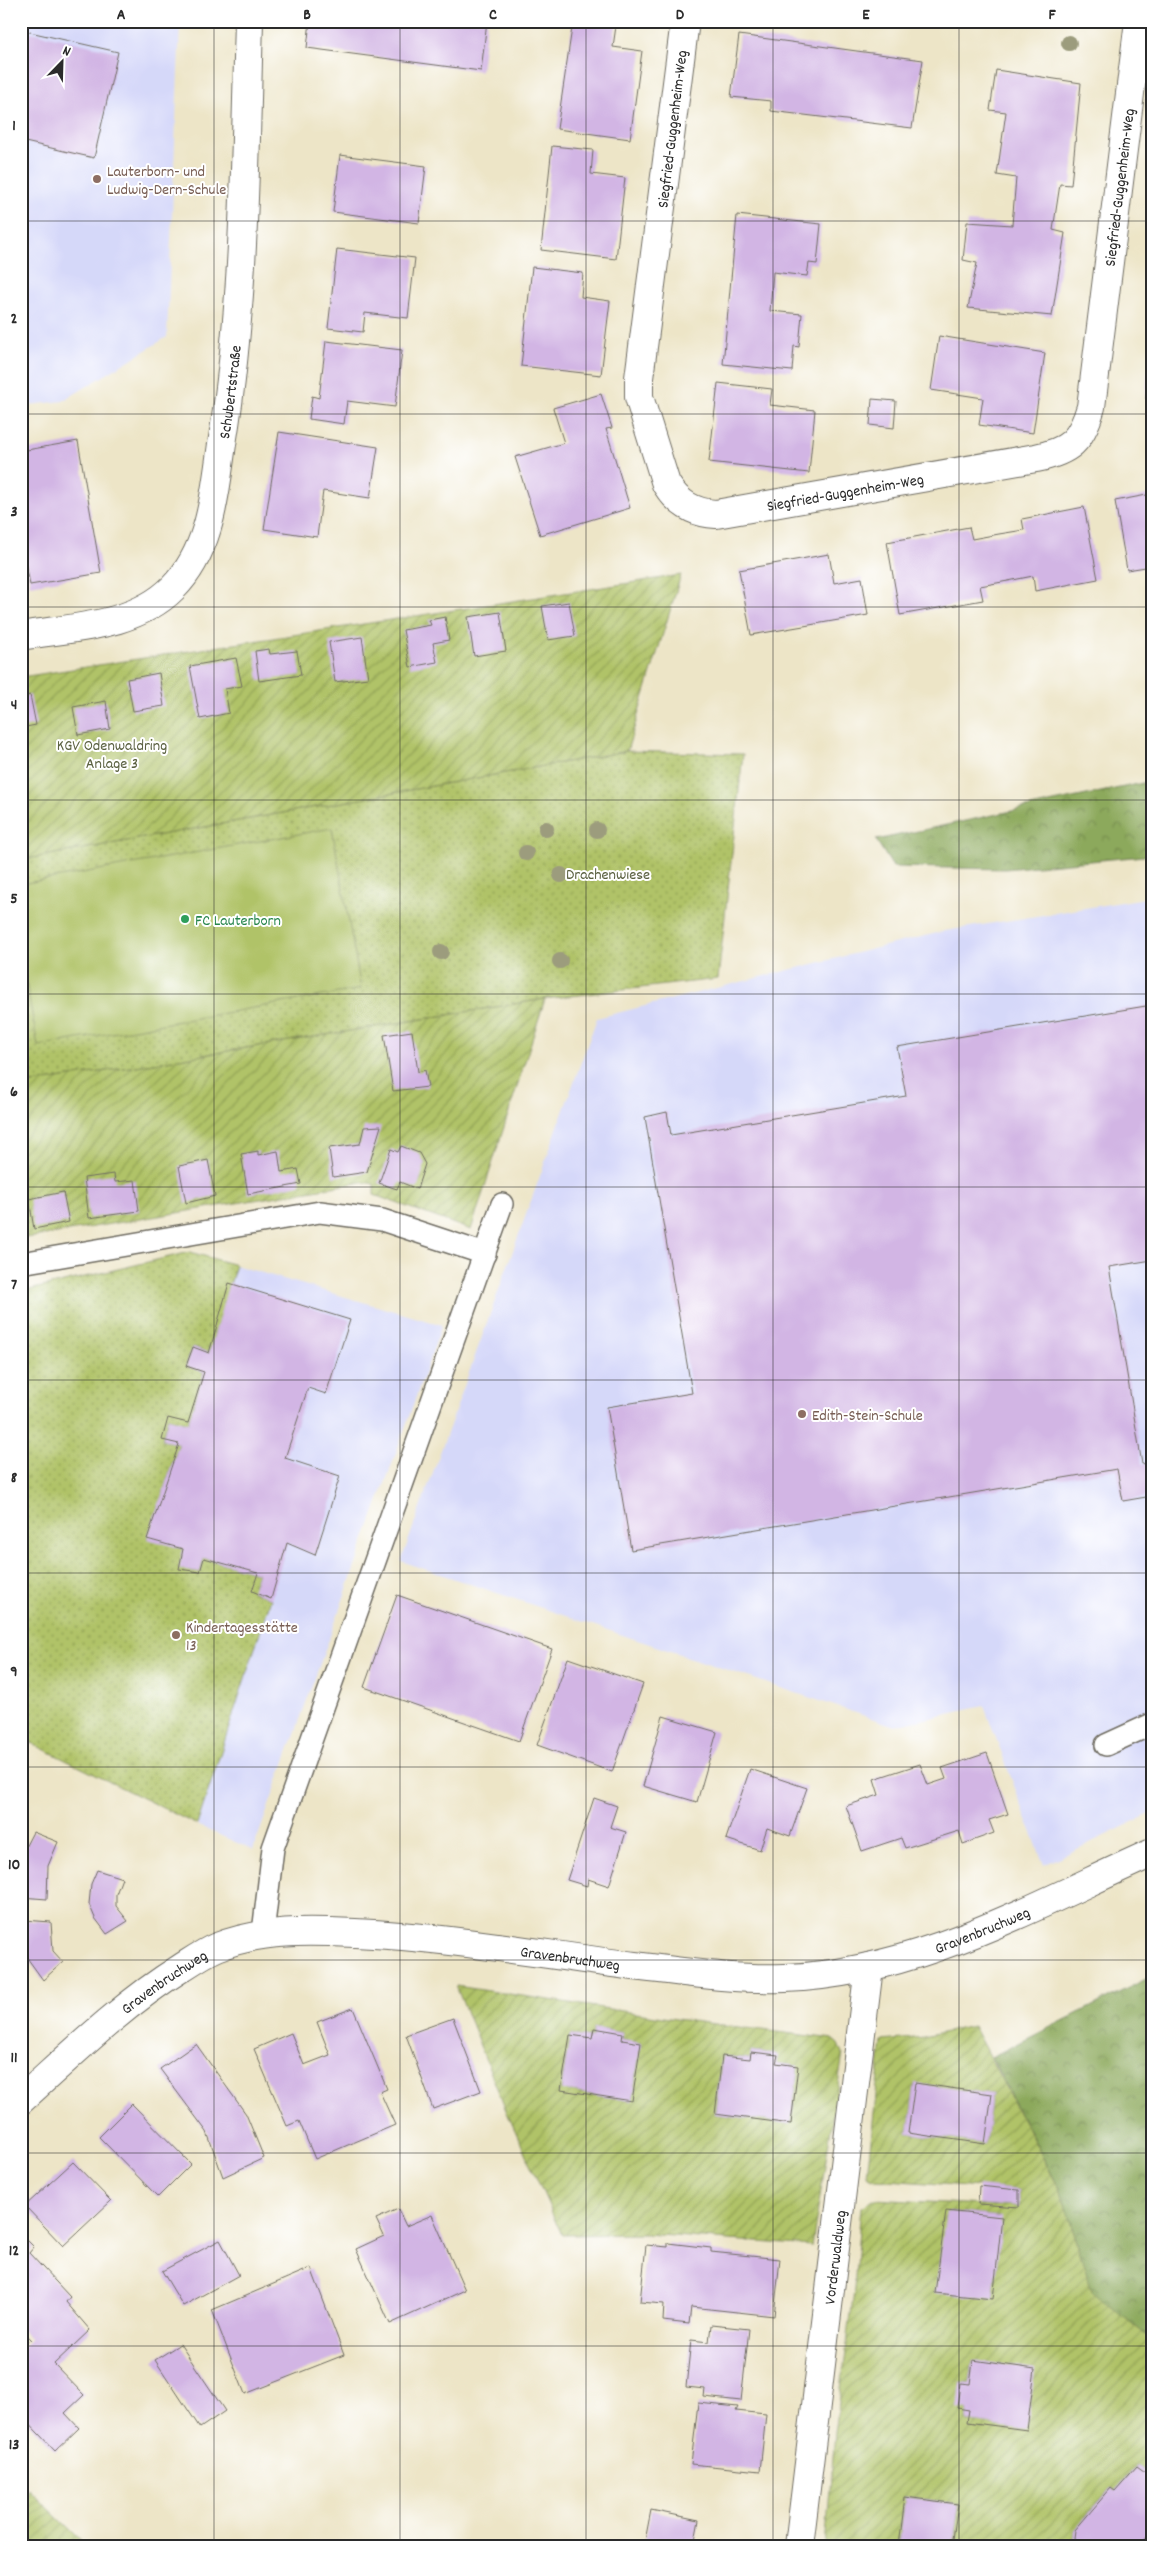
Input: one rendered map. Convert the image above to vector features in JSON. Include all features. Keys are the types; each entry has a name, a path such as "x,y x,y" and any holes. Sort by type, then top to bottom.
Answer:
{"street":[{"name":"Schubertstraße","path":"21,636 125,618 152,605 173,588 188,571 201,544 213,509 238,327 249,21"},
{"name":"Siegfried-Guggenheim-Weg","path":"685,21 639,378 640,397 666,484 674,497 688,507 702,513 716,514 1036,458 1056,454 1071,446 1085,427 1091,408 1139,21"},
{"name":"Gravenbruchweg","path":"21,2100 104,2026 161,1981 216,1947 263,1933 300,1932 400,1935 695,1974 741,1978 785,1978 869,1967 918,1953 974,1933 1152,1853"},
{"name":"Vorderwaldweg","path":"800,2546 869,1967"}],"lane":[{"path":"263,1933 274,1848 383,1535 502,1204"},
{"path":"21,1264 320,1212 382,1220 485,1254"},
{"path":"1106,1745 1152,1724"}],"shaded area":[{"name":"Lauterborn- und Ludwig-Dern-Schule","path":"21,21 180,21 167,337 63,401 21,406"},
{"name":"Edith-Stein-Schule","path":"1152,897 1152,1813 1044,1865 984,1706 895,1726 401,1561 597,1018 945,931"},
{"name":"Kindertagesstätte 13","path":"190,1252 442,1325 253,1850 197,1825 21,1738 21,1292"}],"green space":[{"name":"KGV Odenwaldring Anlage 3","path":"681,575 627,751 21,860 21,677"},
{"name":"Drachenwiese","path":"627,751 743,754 718,979 544,999 21,1085 21,860"},
{"path":"1152,781 1152,853 1144,856 1005,869 893,867 876,840"},
{"name":"FC Lauterborn","path":"332,828 361,989 38,1046 21,955 21,884"},
{"path":"545,999 471,1230 374,1195 374,1184 362,1182 21,1239 21,1085"},
{"path":"190,1252 236,1265 209,1353 193,1347 186,1366 204,1372 188,1423 168,1418 162,1440 179,1444 148,1538 183,1549 180,1569 200,1572 204,1558 258,1573 252,1591 271,1599 197,1825 21,1738 21,1292"},
{"path":"1152,1976 1152,2340 1092,2292 1061,2192 991,2057"},
{"path":"456,1986 676,2019 833,2039 839,2044 843,2054 812,2246 646,2234 562,2235 505,2108","holes":["594,2028 623,2033 622,2040 641,2043 632,2101 561,2090 570,2035 592,2038","751,2052 777,2055 776,2063 798,2066 791,2124 715,2114 722,2056 750,2059"]},
{"path":"973,2026 1061,2192 1092,2291 1152,2340 1152,2478 1137,2466 1115,2491 1111,2488 1075,2530 1074,2538 1084,2546 952,2546 958,2504 905,2497 899,2546 825,2546 835,2433 853,2299 861,2207 874,2199 1019,2207 1019,2190 875,2179 867,2175 882,2041 924,2037","holes":["915,2084 992,2094 985,2144 908,2133","946,2211 1001,2217 993,2299","973,2360 1027,2429 967,2422 969,2410 960,2383 970,2384"]},
{"path":"29,2490 86,2546 21,2546 21,2502"}],"building":[{"path":"310,21 487,21 481,71 307,48"},
{"path":"573,21 616,26 613,47 642,51 630,139 557,129"},
{"path":"21,30 118,52 94,158 21,141"},
{"path":"739,35 923,60 912,128 771,111 771,101 731,97"},
{"path":"996,70 1081,83 1071,185 1060,184 1053,230 1065,233 1052,316 968,308 977,263 963,260 967,222 1012,225 1016,178 997,175 1006,112 990,110"},
{"path":"552,146 593,150 591,174 625,178 616,259 541,250"},
{"path":"340,155 426,166 419,223 333,212"},
{"path":"737,215 821,224 817,264 809,263 807,276 773,272 770,311 802,314 799,347 794,346 792,371 723,364"},
{"path":"337,249 415,258 408,318 365,313 363,332 328,328"},
{"path":"532,267 583,273 581,297 610,301 601,375 521,366"},
{"path":"939,336 1045,353 1033,433 979,425 983,398 931,390"},
{"path":"326,341 402,350 395,407 347,401 344,424 309,419 312,396 319,398"},
{"path":"1148,370 1152,370 1152,399 1146,399"},
{"path":"718,383 772,389 770,405 815,410 809,473 709,462"},
{"path":"601,394 612,428 606,429 630,508 540,535 515,457 564,443 553,408"},
{"path":"872,399 896,401 894,428 870,425"},
{"path":"279,432 378,447 370,498 323,491 317,537 264,529"},
{"path":"78,441 101,573 30,585 21,533 21,451"},
{"path":"1152,494 1152,566 1127,570 1115,501"},
{"path":"1084,507 1098,579 1035,591 1033,576 980,586 983,600 900,615 887,542 969,527 972,539 1024,530 1022,519"},
{"path":"829,554 834,583 862,578 868,615 751,635 739,570"},
{"path":"569,602 575,636 548,640 542,606"},
{"path":"500,612 506,651 474,656 468,617"},
{"path":"445,617 449,640 433,643 437,662 410,667 403,630 431,625 429,620"},
{"path":"362,637 368,678 335,682 329,642"},
{"path":"269,649 270,654 297,651 301,675 259,681 255,651"},
{"path":"236,658 242,686 225,689 229,713 200,719 190,666"},
{"path":"159,673 164,706 133,711 127,679"},
{"path":"30,695 36,725 21,728 21,697"},
{"path":"106,701 110,729 78,735 73,707"},
{"path":"1152,1005 1152,1260 1109,1267 1142,1464 1152,1462 1152,1496 1123,1501 1117,1469 631,1550 607,1407 692,1393 645,1117 667,1112 671,1135 906,1096 897,1047"},
{"path":"412,1031 418,1072 425,1070 428,1087 393,1091 384,1035"},
{"path":"381,1126 367,1172 333,1177 329,1148 360,1144 364,1127"},
{"path":"401,1146 419,1153 425,1164 417,1189 400,1182 397,1189 379,1183 391,1149 398,1152"},
{"path":"258,1151 258,1155 278,1151 281,1172 298,1169 301,1184 248,1194 241,1154"},
{"path":"208,1160 215,1196 186,1203 179,1166"},
{"path":"114,1174 115,1182 135,1180 139,1211 89,1218 84,1178"},
{"path":"63,1192 69,1222 34,1229 29,1199"},
{"path":"229,1283 350,1320 326,1394 308,1388 285,1458 340,1476 315,1555 287,1543 271,1599 252,1591 258,1573 204,1558 200,1572 179,1569 183,1549 147,1539 179,1444 162,1440 168,1418 188,1423 204,1372 186,1366 193,1347 209,1353"},
{"path":"397,1595 552,1649 519,1741 364,1687"},
{"path":"568,1658 643,1684 612,1772 537,1745"},
{"path":"663,1716 717,1732 697,1802 643,1786"},
{"path":"987,1753 1008,1814 989,1820 994,1833 963,1844 959,1831 905,1848 901,1838 862,1851 846,1806 879,1795 874,1779 920,1764 928,1785 946,1779 942,1768"},
{"path":"750,1769 807,1788 790,1836 767,1828 760,1850 726,1839"},
{"path":"594,1798 617,1806 610,1827 626,1832 609,1886 588,1879 587,1886 567,1880"},
{"path":"33,1832 58,1842 48,1866 47,1899 21,1897 21,1855"},
{"path":"97,1870 122,1878 116,1894 116,1906 128,1921 107,1934 95,1918 89,1904 91,1884"},
{"path":"24,1920 51,1922 53,1951 63,1962 43,1980 25,1955"},
{"path":"353,2008 387,2089 380,2092 395,2125 315,2159 299,2121 287,2126 254,2049 291,2033 304,2065 330,2055 317,2022"},
{"path":"453,2018 481,2091 433,2109 406,2035"},
{"path":"594,2028 623,2033 622,2040 641,2043 632,2101 561,2090 570,2035 592,2038"},
{"path":"196,2044 246,2114 264,2158 223,2177 207,2132 160,2069"},
{"path":"751,2052 778,2055 776,2063 798,2066 791,2124 715,2114 722,2056 750,2059"},
{"path":"915,2083 992,2094 985,2144 908,2133"},
{"path":"132,2104 191,2164 158,2197 99,2137"},
{"path":"73,2162 111,2201 63,2246 25,2206"},
{"path":"979,2186 1019,2190 1019,2207 978,2204"},
{"path":"398,2209 406,2226 432,2215 465,2290 390,2324 356,2249 384,2236 376,2219"},
{"path":"946,2211 1002,2217 993,2299 935,2293"},
{"path":"21,2234 34,2247 29,2253 70,2297 66,2302 90,2330 54,2364 84,2395 65,2413 79,2428 55,2451 21,2415 21,2348 31,2339 21,2329"},
{"path":"220,2240 239,2275 183,2306 162,2271"},
{"path":"668,2243 711,2248 711,2252 780,2259 774,2316 691,2307 689,2324 663,2321 664,2304 640,2302 646,2245 668,2247"},
{"path":"311,2268 344,2355 245,2394 212,2310"},
{"path":"711,2325 749,2329 741,2401 704,2397 705,2389 686,2387 691,2340 709,2342"},
{"path":"180,2344 225,2411 200,2428 155,2360"},
{"path":"973,2360 1035,2369 1027,2430 967,2422 969,2410 957,2408 960,2383 970,2384"},
{"path":"698,2403 738,2407 736,2411 766,2414 760,2471 691,2464"},
{"path":"1137,2466 1152,2477 1152,2531 1140,2546 1084,2546 1074,2538 1075,2530 1111,2488 1115,2491"},
{"path":"905,2497 958,2504 952,2546 899,2546"},
{"path":"651,2510 699,2520 694,2546 644,2546"}],"place":[{"name":"Lauterborn- und Ludwig-Dern-Schule","path":"97,179"},
{"name":"FC Lauterborn","path":"185,919"},
{"name":"Edith-Stein-Schule","path":"802,1414"},
{"name":"Kindertagesstätte 13","path":"176,1635"}]}
